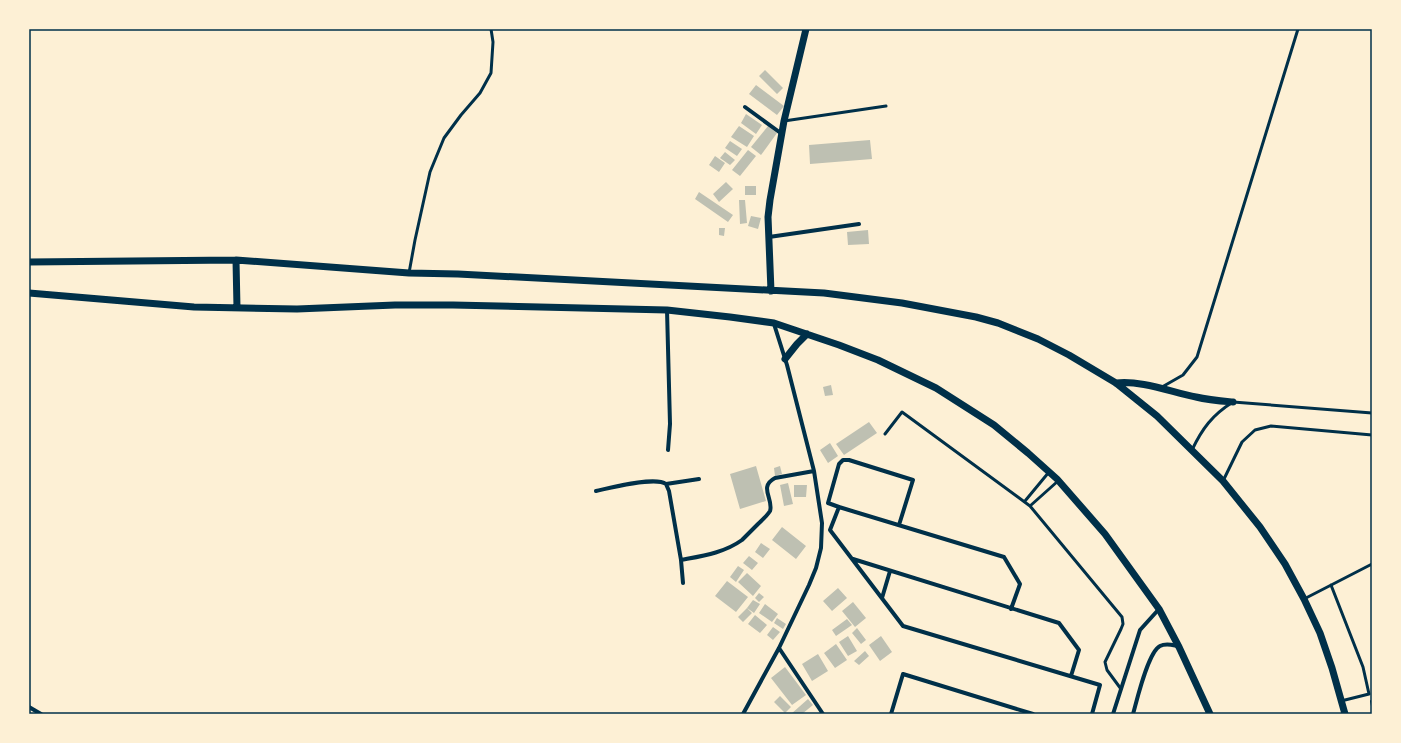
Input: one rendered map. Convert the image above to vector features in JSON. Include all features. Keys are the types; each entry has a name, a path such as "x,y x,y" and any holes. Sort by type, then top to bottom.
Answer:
{"street":[{"path":"771,291 768,217 770,200 784,121 806,29"},
{"path":"745,107 782,134"},
{"path":"769,237 859,224"},
{"path":"236,260 237,308"},
{"path":"29,262 236,260 409,273 458,274 824,293 902,303 976,317 998,323 1038,339 1069,355 1116,383 1157,416 1223,481 1260,527 1304,599 1320,633 1330,661 1345,714"},
{"path":"29,293 194,307 297,309 395,305 453,305 667,310 774,323 839,345 878,360 936,388 994,425 1049,472 1105,534 1159,609 1179,646 1210,714"},
{"path":"667,310 670,424 668,450"},
{"path":"745,713 809,585 816,568 821,548 822,523 814,471 785,359 774,323"},
{"path":"785,359 807,334"},
{"path":"1116,383 1125,382 1160,388 1198,398 1233,402"},
{"path":"899,525 913,480 849,460 843,460 839,464 828,503 899,525 1004,557 1020,584 1011,609"},
{"path":"681,560 718,552 742,539 769,512 770,504 767,489 771,480 814,471"},
{"path":"596,491 632,484 659,481 666,484 699,479"},
{"path":"666,484 669,491 681,560 683,583"},
{"path":"838,506 830,530 903,626 1100,685 1092,714"},
{"path":"853,559 1059,623 1079,650 1071,676"},
{"path":"882,598 890,571"},
{"path":"1113,714 1140,630 1159,609"},
{"path":"1133,714 1150,658 1156,649 1167,644 1179,646"},
{"path":"778,648 823,714"},
{"path":"891,714 903,674 1033,714"},
{"path":"29,707 41,714"}],"lane":[{"path":"409,273 414,240 430,172 444,138 480,93 491,73 493,42 491,29"},
{"path":"1160,388 1183,375 1197,357 1298,29"},
{"path":"784,121 886,106"},
{"path":"1192,450 1206,425 1220,410 1233,402 1372,413"},
{"path":"885,434 902,412 1030,506 1122,617 1123,624 1105,662 1107,670 1121,689"},
{"path":"1223,481 1242,442 1255,430 1271,426 1372,435"},
{"path":"1025,501 1049,472"},
{"path":"1030,506 1058,481"},
{"path":"1304,599 1372,564"},
{"path":"1331,585 1363,667 1369,694 1341,701"}],"building":[{"path":"765,70 783,88 777,94 759,76"},
{"path":"756,85 784,106 777,115 749,94"},
{"path":"746,114 762,125 756,134 741,123"},
{"path":"739,126 754,136 747,147 731,137"},
{"path":"768,126 777,133 761,155 751,147"},
{"path":"870,140 872,159 810,164 809,145"},
{"path":"730,141 742,149 737,156 725,148"},
{"path":"748,150 756,156 740,176 732,170"},
{"path":"725,152 735,160 730,165 720,158"},
{"path":"715,156 725,163 719,172 709,165"},
{"path":"726,182 733,189 719,202 713,194"},
{"path":"745,186 756,186 756,195 745,195"},
{"path":"699,192 733,215 728,222 695,199"},
{"path":"739,200 745,200 747,223 740,224"},
{"path":"751,216 761,218 758,229 748,226"},
{"path":"719,228 725,228 724,236 719,235"},
{"path":"868,230 869,244 848,245 847,232"},
{"path":"831,385 833,395 825,396 823,387"},
{"path":"869,422 877,433 844,455 836,444"},
{"path":"830,443 838,456 828,463 820,450"},
{"path":"756,466 766,501 740,509 730,474"},
{"path":"780,466 782,474 775,476 774,468"},
{"path":"788,483 793,504 784,506 780,485"},
{"path":"794,485 807,485 806,497 794,497"},
{"path":"782,527 806,546 796,559 772,540"},
{"path":"761,543 770,549 763,558 755,552"},
{"path":"749,556 758,563 752,570 743,563"},
{"path":"738,566 744,570 736,582 730,577"},
{"path":"747,573 761,586 753,596 738,582"},
{"path":"727,581 748,597 736,612 715,596"},
{"path":"838,588 847,598 832,611 823,601"},
{"path":"759,593 764,597 759,602 755,598"},
{"path":"753,600 760,604 754,613 747,608"},
{"path":"853,602 866,618 855,627 842,611"},
{"path":"765,604 778,614 772,622 759,613"},
{"path":"747,608 752,613 743,622 738,617"},
{"path":"755,615 767,625 760,633 748,624"},
{"path":"777,618 786,624 783,629 774,623"},
{"path":"847,619 852,625 836,636 832,630"},
{"path":"773,627 780,632 773,640 767,635"},
{"path":"857,628 866,640 861,644 852,633"},
{"path":"848,636 857,651 848,656 839,642"},
{"path":"881,636 892,652 880,661 869,645"},
{"path":"836,644 847,660 835,668 824,653"},
{"path":"865,651 869,656 859,665 854,661"},
{"path":"818,654 828,671 812,681 802,664"},
{"path":"785,667 806,695 792,705 771,678"},
{"path":"780,696 791,707 785,713 774,702"},
{"path":"808,699 813,705 802,714 791,714"}]}
